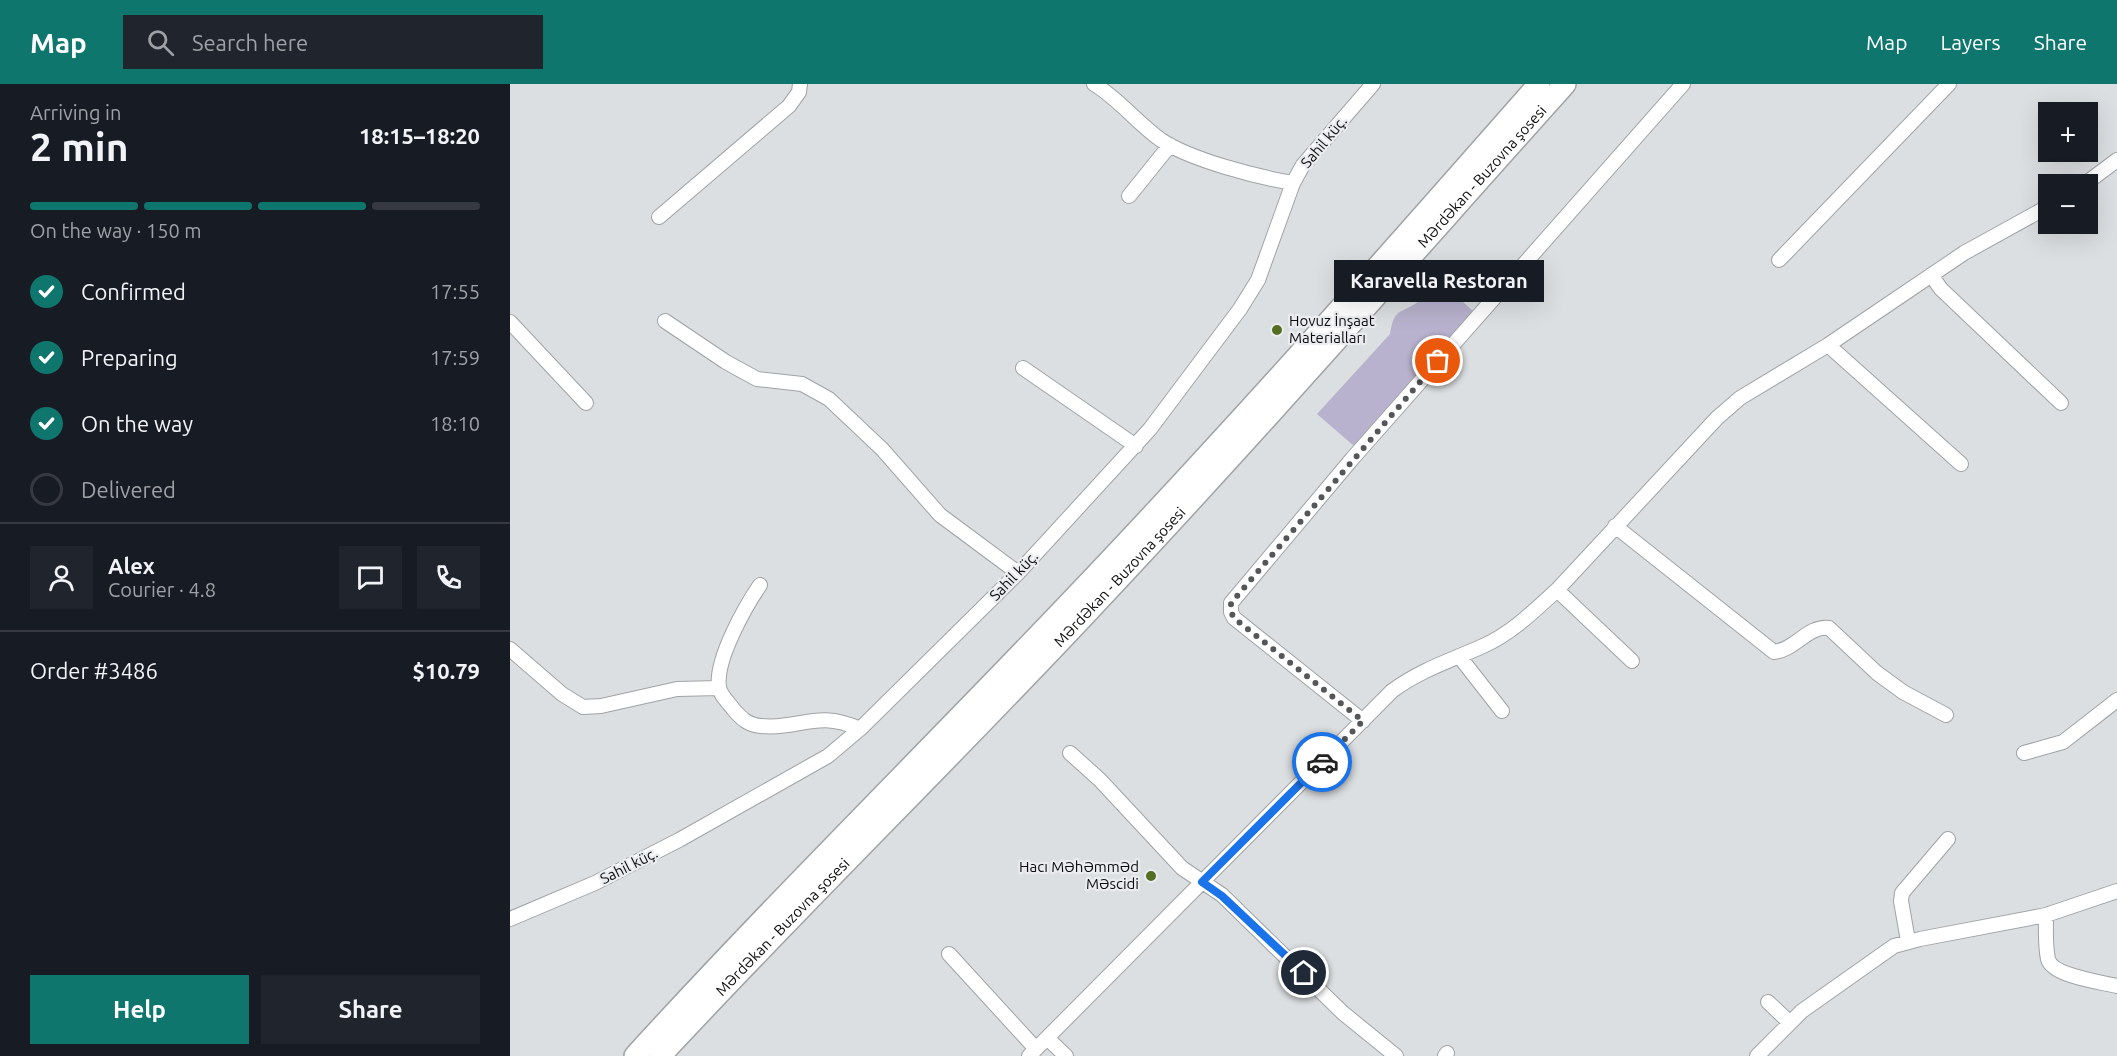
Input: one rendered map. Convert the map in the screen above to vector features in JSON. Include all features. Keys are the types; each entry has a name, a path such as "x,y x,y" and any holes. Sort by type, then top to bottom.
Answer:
{"main road":[{"name":"Mərdəkan - Buzovna şosesi","path":"635,1056 710,974 1113,557 1539,84"},
{"name":"Mərdəkan - Buzovna şosesi","path":"660,1056 813,893 990,715 1095,604 1216,473 1565,84"}],"street":[{"path":"659,217 789,106 799,92 800,84"},
{"path":"1094,84 1113,96 1152,133 1170,145 1237,169 1293,183"},
{"path":"1363,721 1234,618 1231,603 1352,459 1683,84"},
{"path":"1779,260 1949,84"},
{"name":"Sahil küç.","path":"510,919 595,883 679,840 828,756 860,729 1018,573 1136,446 1251,292 1264,268 1293,183 1314,151 1365,87"},
{"path":"1129,196 1170,145"},
{"path":"2098,174 2117,160"},
{"path":"949,954 1032,1052 1404,682 1502,636 1557,590 1730,406 1828,345 1931,275 2038,212"},
{"path":"1931,275 1941,289 2061,403"},
{"path":"665,321 726,362 757,379 802,384 829,399 882,449 940,515 1018,573"},
{"path":"510,322 515,341 586,403"},
{"path":"1828,345 1961,464"},
{"path":"1023,368 1136,446"},
{"path":"1615,526 1774,652 1783,651 1813,630 1821,627 1829,628 1877,674 1903,692 1946,715"},
{"path":"760,585 736,626 724,657 719,688 743,720 752,725 764,726 834,719 860,729"},
{"path":"1557,590 1632,661"},
{"path":"510,649 562,694 583,706 601,706 677,689 719,688"},
{"path":"1459,656 1503,711"},
{"path":"2024,753 2063,742 2117,700"},
{"path":"1070,753 1100,780 1182,868 1222,896 1343,1013 1396,1056"},
{"path":"1908,941 1900,901 1902,892 1948,839"},
{"path":"1757,1056 1790,1022 1870,960 1908,941 2046,915 2117,891"},
{"path":"2046,915 2048,959 2051,966 2065,973 2117,986"},
{"path":"1768,1002 1790,1022"},
{"path":"1047,1038 1066,1056"}],"shaded area":[{"path":"1438,279 1474,312 1354,446 1317,414 1390,334 1395,317 1415,304"}],"way so far":[{"path":"1322,762 1363,721 1234,618 1231,603 1438,361"}],"place":[{"name":"Hovuz İnşaat Materialları","path":"1277,330"},
{"name":"Karavella Restoran","path":"1438,361"},
{"name":"Hacı Məhəmməd Məscidi","path":"1151,876"}],"route":[{"path":"1304,973 1222,896 1202,882 1322,762"}]}
